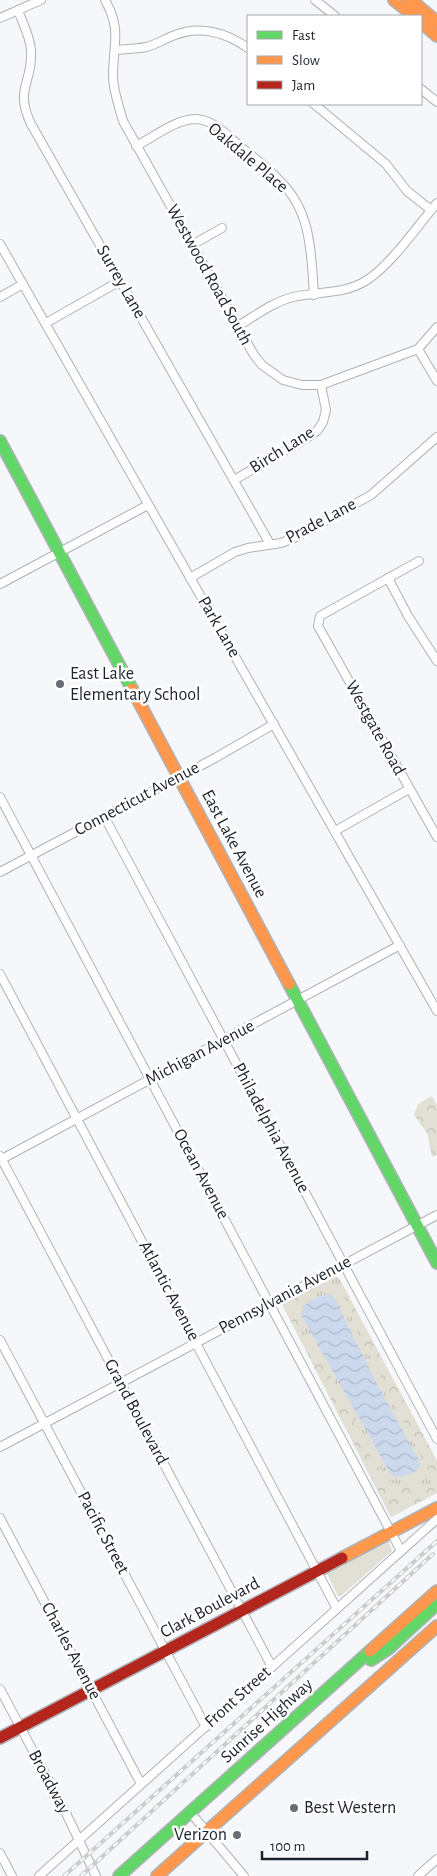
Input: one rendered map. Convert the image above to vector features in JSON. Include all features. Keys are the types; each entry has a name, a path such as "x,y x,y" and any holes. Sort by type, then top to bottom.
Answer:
{"main road":[{"path":"394,0 413,15"},
{"path":"411,0 437,22"},
{"path":"422,23 437,36"},
{"name":"East Lake Avenue","path":"0,441 437,1263"},
{"name":"Clark Boulevard","path":"0,1738 437,1508"},
{"name":"Sunrise Highway","path":"120,1876 437,1591"},
{"path":"336,1682 388,1648 437,1604"},
{"path":"157,1876 437,1626"}],"street":[{"path":"0,18 40,0"},
{"name":"Westwood Road South","path":"105,0 114,19 117,42 113,75 116,99 123,121 254,355 270,372 292,383 321,385 418,349 437,327"},
{"path":"315,0 333,15"},
{"name":"Surrey Lane","path":"18,10 31,51 30,67 23,92 25,112 270,544"},
{"path":"116,50 148,47 177,34 196,30 227,36 247,47"},
{"path":"422,90 437,102"},
{"path":"315,105 386,164 407,191 431,210"},
{"name":"Oakdale Place","path":"136,146 177,124 196,119 212,124 236,142 281,181 300,207 310,242 314,295"},
{"path":"238,326 282,300 295,296 341,291 368,280 384,266 437,203"},
{"path":"192,245 222,228"},
{"name":"Park Lane","path":"0,244 437,1011"},
{"path":"46,324 120,281"},
{"path":"0,297 23,284"},
{"path":"418,349 437,381"},
{"name":"Birch Lane","path":"234,480 317,431 323,422 326,410 321,385"},
{"name":"Prade Lane","path":"190,578 235,552 281,543 296,537 371,495 437,437"},
{"path":"0,584 148,504"},
{"path":"419,561 388,578 408,616 437,661"},
{"name":"Westgate Road","path":"388,578 320,616 318,626 437,837"},
{"name":"Connecticut Avenue","path":"0,872 274,724"},
{"path":"335,831 410,789"},
{"name":"Ocean Avenue","path":"0,797 401,1551"},
{"name":"Philadelphia Avenue","path":"104,816 437,1439"},
{"name":"Michigan Avenue","path":"0,1158 151,1080 400,946"},
{"name":"Atlantic Avenue","path":"0,974 337,1609"},
{"name":"Grand Boulevard","path":"0,1158 272,1667"},
{"name":"Pennsylvania Avenue","path":"0,1447 437,1215"},
{"name":"Pacific Street","path":"0,1340 206,1726"},
{"name":"Charles Avenue","path":"0,1518 141,1784"},
{"name":"Front Street","path":"39,1876 437,1519"},
{"name":"Broadway","path":"0,1689 96,1876"},
{"path":"190,1812 244,1876"},
{"path":"0,1853 12,1876"},
{"path":"418,1876 437,1859"}],"green space":[{"path":"432,1096 437,1105 437,1155 432,1157 427,1133 414,1115 418,1104"},
{"path":"335,1276 339,1278 437,1461 437,1493 391,1517 282,1304"},
{"path":"343,1286 437,1461 437,1474 430,1471 422,1461 356,1329 344,1296"},
{"path":"301,1294 305,1300 300,1315 302,1328 326,1367 370,1457 393,1483 405,1486 426,1483 435,1487 434,1494 391,1517 282,1304"},
{"path":"388,1540 392,1551 341,1596 338,1596 326,1572"}],"water":[{"path":"326,1294 331,1295 335,1299 377,1384 418,1458 420,1466 412,1473 394,1477 389,1471 301,1315 303,1307 311,1300"}],"railway":[{"path":"64,1876 437,1541"},
{"path":"81,1876 433,1554"}],"traffic: fast":[{"path":"0,441 132,689"},
{"path":"289,984 437,1263"},
{"path":"371,1660 388,1649 437,1604"},
{"path":"119,1876 370,1651"}],"traffic: slow":[{"path":"394,0 413,15"},
{"path":"411,0 437,22"},
{"path":"422,23 437,36"},
{"path":"132,689 289,984"},
{"path":"342,1558 437,1508"},
{"path":"370,1651 437,1591"},
{"path":"157,1876 437,1626"}],"traffic: jam":[{"path":"0,1738 342,1558"}],"place":[{"name":"East Lake Elementary School","path":"60,684"},
{"name":"Best Western","path":"294,1808"},
{"name":"Verizon","path":"237,1835"}]}
